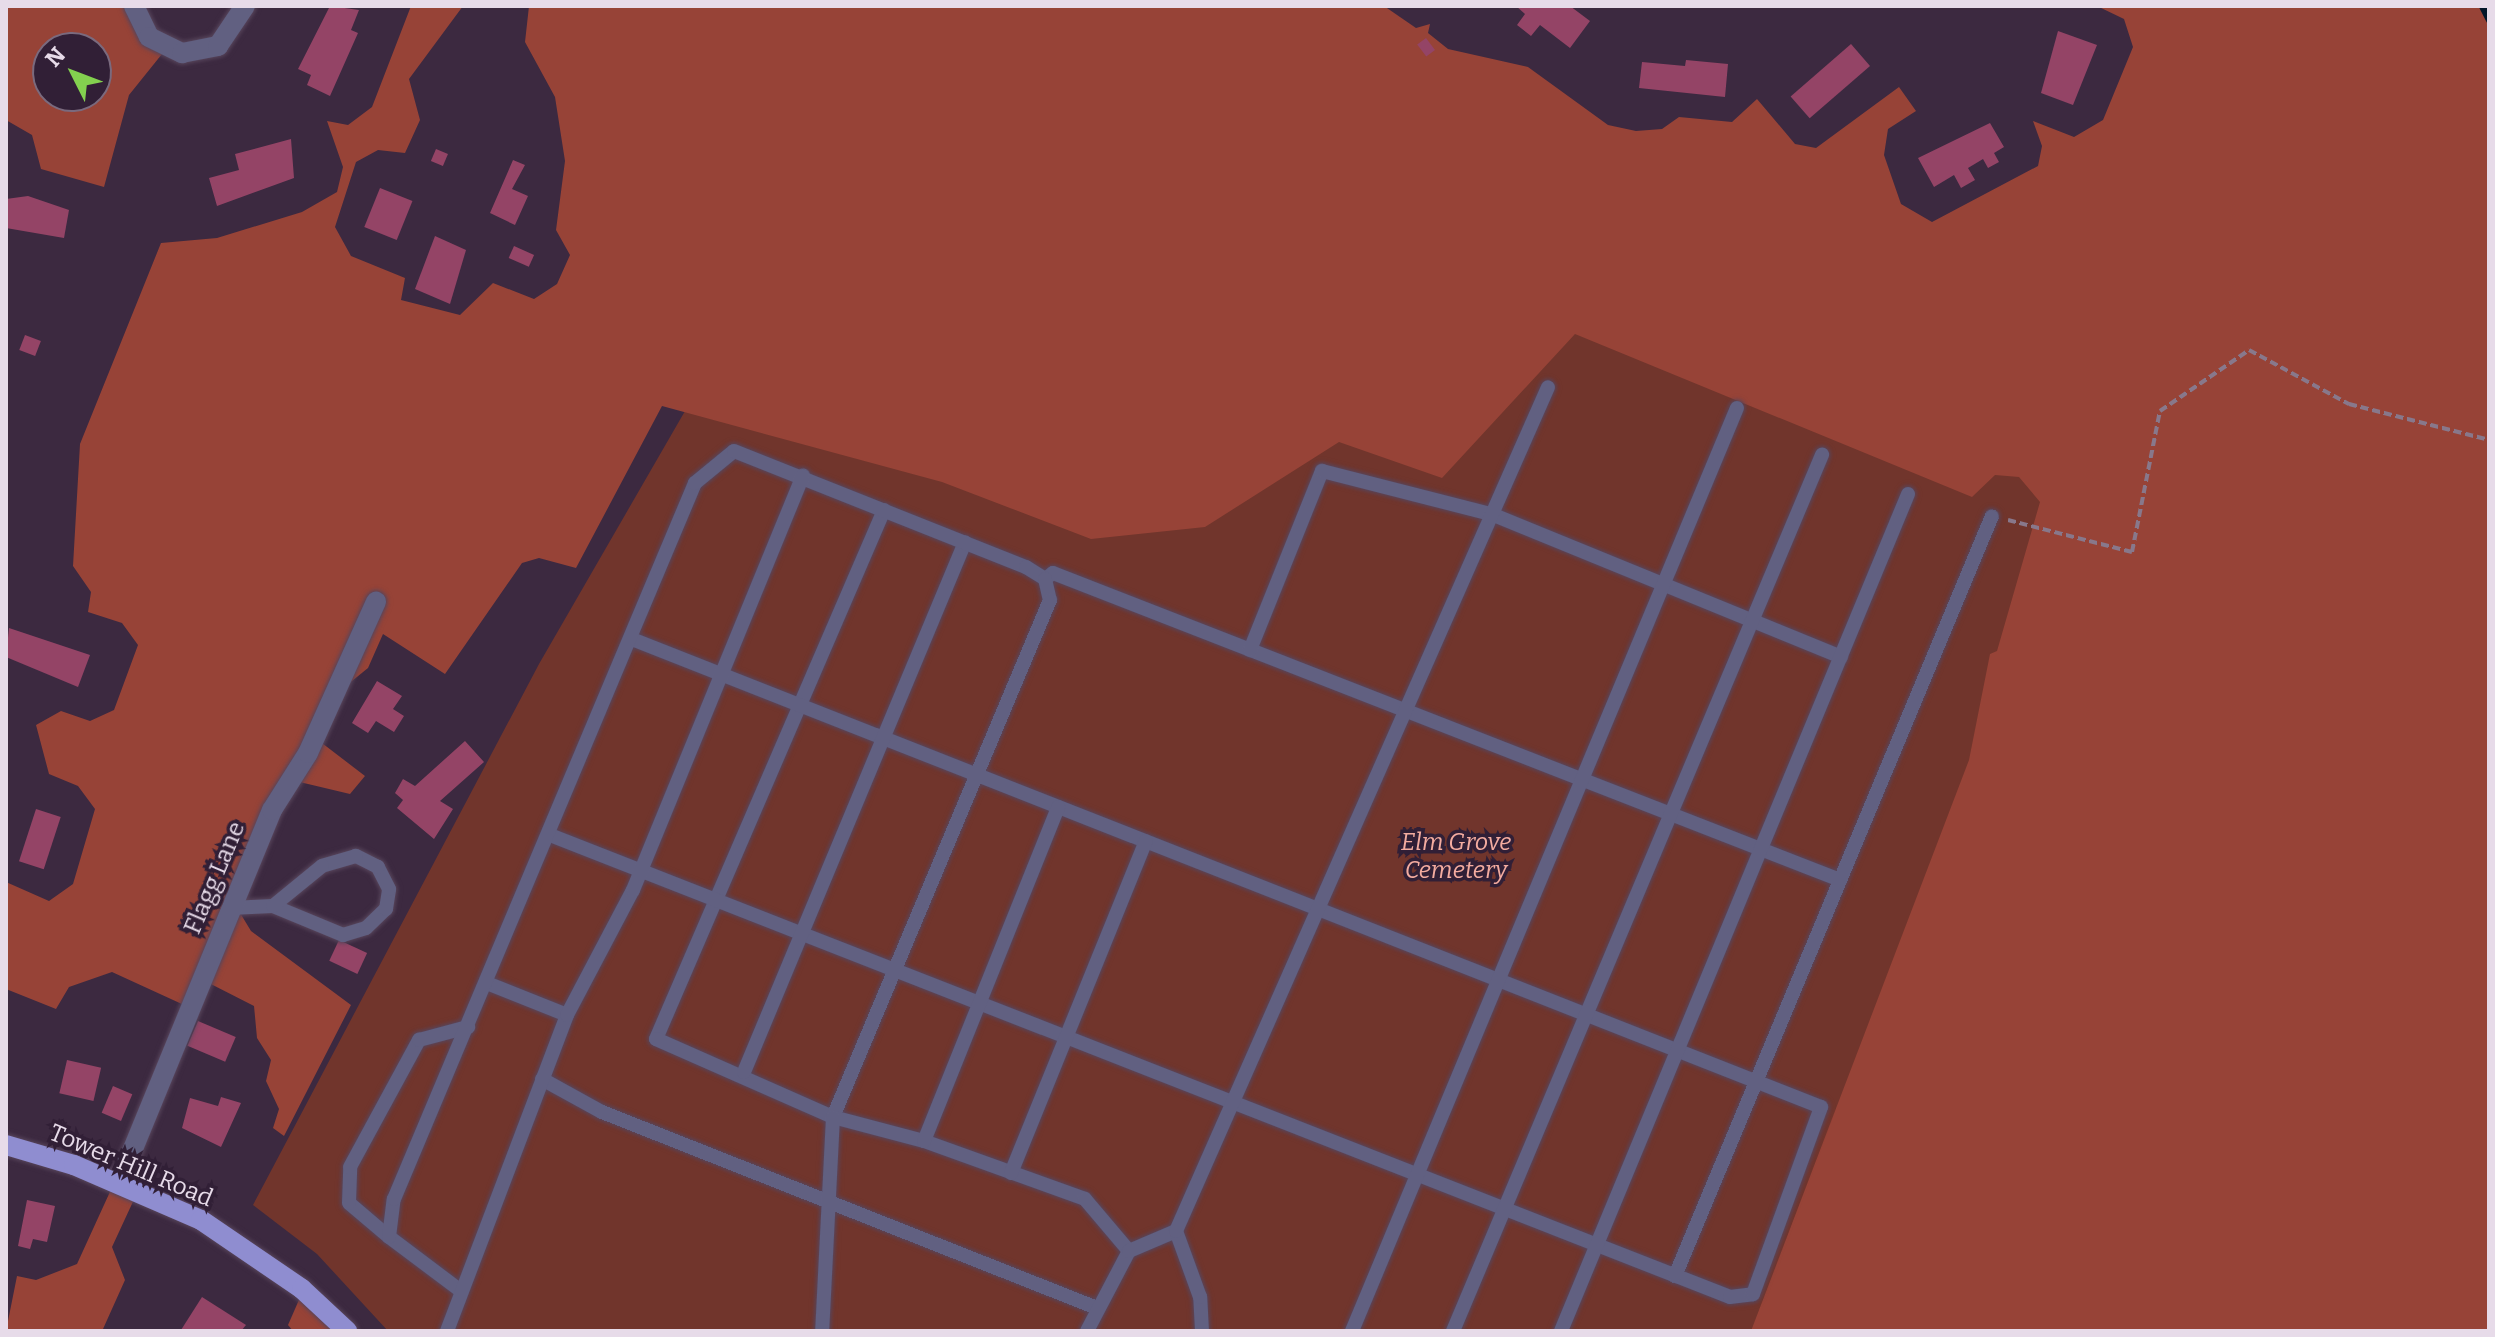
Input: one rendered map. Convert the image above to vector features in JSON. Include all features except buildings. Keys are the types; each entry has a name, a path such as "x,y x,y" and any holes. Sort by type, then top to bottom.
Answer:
{"main road":[{"name":"Tower Hill Road","path":"6,1145 119,1183 201,1220 302,1289 347,1331"}],"street":[{"path":"134,6 149,37 182,53 218,46 245,6"},
{"name":"Flagg Lane","path":"119,1183 230,908 376,602"}],"lane":[{"path":"1202,1331 1200,1297 1176,1231 1314,907 1548,387"},
{"path":"1352,1331 1498,980 1587,781 1737,408"},
{"path":"389,1237 394,1199 550,835 695,483 714,462 734,451 965,542 1045,579"},
{"path":"1453,1331 1822,455"},
{"path":"1250,650 1322,471 1491,514 1841,657"},
{"path":"447,1331 567,1015 641,870 803,476"},
{"path":"1561,1331 1908,494"},
{"path":"884,510 656,1039 744,1072 833,1117 924,1141 1085,1199 1129,1251"},
{"path":"1675,1276 1992,516"},
{"path":"744,1072 801,933 887,740 965,542"},
{"path":"1045,579 1053,573 1840,880"},
{"path":"822,1331 825,1200 833,1117 892,969 1050,600 1045,579"},
{"path":"550,835 1730,1297 1753,1294 1822,1122 1821,1107 632,639"},
{"path":"924,1141 976,1002 1058,807"},
{"path":"1011,1173 1146,841"},
{"path":"230,908 273,906 343,935 366,928 386,909 389,889 378,867 356,856 322,866 273,906"},
{"path":"487,983 567,1015"},
{"path":"461,1291 349,1203 350,1167 419,1040 468,1027"},
{"path":"542,1079 602,1112 1097,1308"},
{"path":"1087,1331 1129,1251 1176,1231"}],"path":[{"path":"1992,516 2132,552 2160,411 2249,350 2349,404 2489,440"}],"green space":[{"name":"Elm Grove Cemetery","path":"1570,287 2115,317 1787,1331 388,1331 317,1254 253,1205 539,664 696,392"}],"shaded area":[{"path":"6,6 137,6 162,54 129,95 104,187 41,169 32,135 6,120"},
{"path":"411,6 463,6 409,79 420,120 405,153 378,150 356,162 335,227 351,256 405,278 401,300 460,315 493,283 534,299 557,284 570,255 556,230 565,161 555,97 525,42 529,6 1384,6 1416,28 1430,24 1428,33 1448,49 1528,67 1608,125 1636,131 1662,129 1679,117 1732,122 1757,99 1795,144 1816,148 1899,87 1916,111 1888,129 1884,155 1901,204 1932,222 2038,166 2042,146 2033,121 2074,137 2103,120 2133,47 2124,19 2097,6 2489,6 2489,1331 1751,1331 1969,760 1990,654 1997,651 2040,502 2019,477 1995,475 1972,497 1575,334 1442,478 1339,442 1205,527 1091,539 942,482 662,406 576,568 539,558 522,563 445,674 383,634 368,668 336,694 318,740 365,776 350,794 287,779 231,898 251,931 351,1005 284,1136 273,1128 279,1109 266,1081 271,1060 257,1038 254,1006 201,979 184,1005 112,972 69,987 56,1009 6,989 6,882 49,901 73,884 95,809 78,786 49,774 36,725 61,711 90,721 114,710 138,645 122,623 88,612 91,592 73,566 80,444 161,243 217,238 302,212 337,192 343,167 327,121 348,125 372,107"},
{"path":"114,1183 137,1193 112,1247 125,1280 103,1329 6,1331 17,1276 36,1280 77,1264"},
{"path":"302,1293 345,1331 293,1331 288,1325"}],"waterway":[{"path":"2482,6 2489,20"}]}
